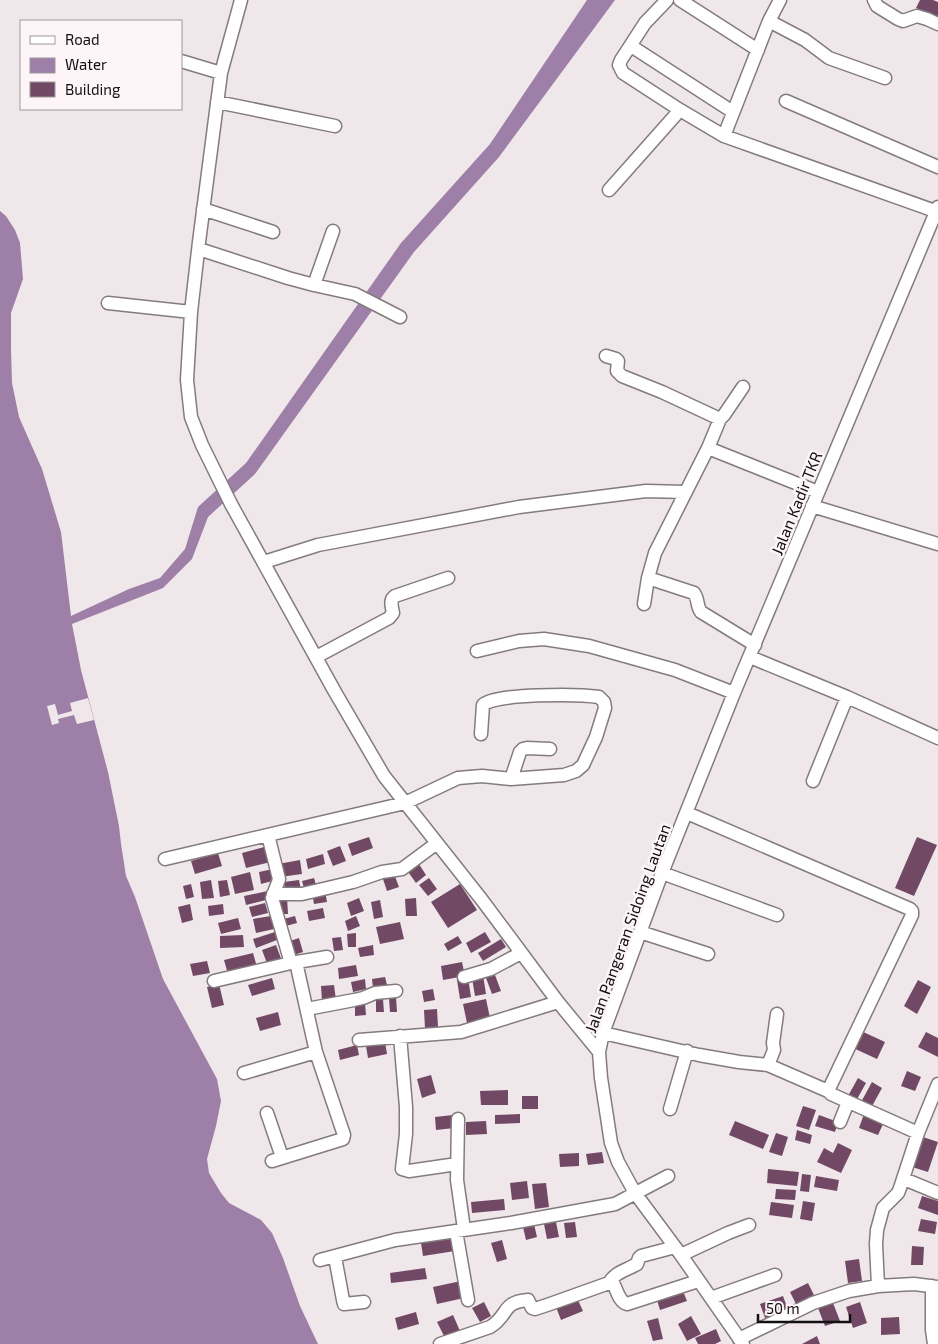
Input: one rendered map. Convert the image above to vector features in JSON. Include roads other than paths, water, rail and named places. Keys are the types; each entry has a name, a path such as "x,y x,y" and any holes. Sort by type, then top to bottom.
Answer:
{"street":[{"path":"241,0 222,73 203,209 191,312 187,380 191,418 231,504 384,776 482,900 558,1002 599,1052"},
{"path":"667,0 644,23 621,60 618,65 623,73 724,136 937,210"},
{"path":"680,0 758,50"},
{"path":"724,136 769,21 780,0"},
{"path":"874,0 877,6 903,21 917,16 938,24"},
{"path":"769,21 806,40 829,58 885,78"},
{"path":"631,46 733,112"},
{"path":"182,61 222,73"},
{"path":"786,101 938,167"},
{"path":"217,102 335,126"},
{"path":"609,190 680,110"},
{"path":"203,209 273,232"},
{"name":"Jalan Kadir TKR","path":"687,813 734,693 937,210"},
{"path":"314,285 333,231"},
{"path":"199,249 314,285 355,294 400,317"},
{"path":"108,303 191,312"},
{"path":"606,356 618,361 617,371 622,376 720,419"},
{"path":"644,604 648,578 655,553 708,448 720,419 743,387"},
{"path":"708,448 818,492"},
{"path":"264,562 318,545 519,507 646,491 685,492"},
{"path":"812,506 938,544"},
{"path":"316,657 392,616 391,601 395,596 448,578"},
{"path":"648,578 694,593 701,612 755,645"},
{"path":"477,652 519,641 544,639 589,646 675,670 734,693"},
{"path":"750,658 847,697 938,738"},
{"path":"165,859 405,802 458,778 482,776 511,779 564,775 576,771 583,765 596,737 605,708 604,702 599,697 588,695 530,695 489,701 483,705 482,734"},
{"path":"813,781 847,697"},
{"path":"511,779 520,752 523,749 550,749"},
{"path":"687,813 912,911 912,916 828,1091"},
{"name":"Jalan Pangeran Sidoing Lautan","path":"687,813 662,873 603,1033 599,1052 599,1065 607,1124 614,1153 625,1175 741,1342"},
{"path":"267,1113 277,1159 344,1137 316,1052 307,1009 272,898 278,879 268,835"},
{"path":"273,894 302,894 353,882 382,872 402,869 437,843"},
{"path":"662,873 777,915"},
{"path":"640,932 708,954"},
{"path":"464,977 491,969 521,953"},
{"path":"214,981 328,957"},
{"path":"307,1009 396,990"},
{"path":"359,1040 461,1032 558,1002"},
{"path":"768,1065 774,1050 777,1014"},
{"path":"603,1033 739,1062 768,1065 918,1133"},
{"path":"407,1036 406,1134 402,1168 406,1170 457,1164"},
{"path":"244,1073 316,1052"},
{"path":"670,1109 688,1052"},
{"path":"878,1286 876,1237 884,1207 894,1197 904,1179 918,1133 933,1112 938,1084"},
{"path":"840,1122 848,1102"},
{"path":"458,1119 457,1180 460,1230 468,1300"},
{"path":"320,1260 395,1240 511,1223 609,1205 621,1202 668,1176"},
{"path":"904,1179 938,1193"},
{"path":"444,1343 490,1327 501,1318 510,1305 516,1302 528,1300 532,1308 540,1308 609,1283 618,1274 637,1264 642,1256 678,1251 749,1225"},
{"path":"335,1257 344,1304 364,1302"},
{"path":"712,1298 775,1275"},
{"path":"609,1283 613,1283 621,1301 627,1304 698,1281"},
{"path":"741,1342 813,1303 849,1291 878,1286 914,1284 935,1286 932,1330 934,1344"}],"water":[{"path":"587,0 615,0 499,157 414,252 255,474 208,517 192,559 163,588 72,624 81,670 108,772 119,826 126,876 163,979 217,1079 221,1101 207,1159 209,1173 229,1203 261,1220 272,1233 300,1306 318,1344 0,1344 0,211 6,216 15,230 20,243 23,279 11,313 12,383 19,417 42,469 61,532 71,616 129,589 160,578 185,549 198,507 246,463 401,243 490,144"}]}
